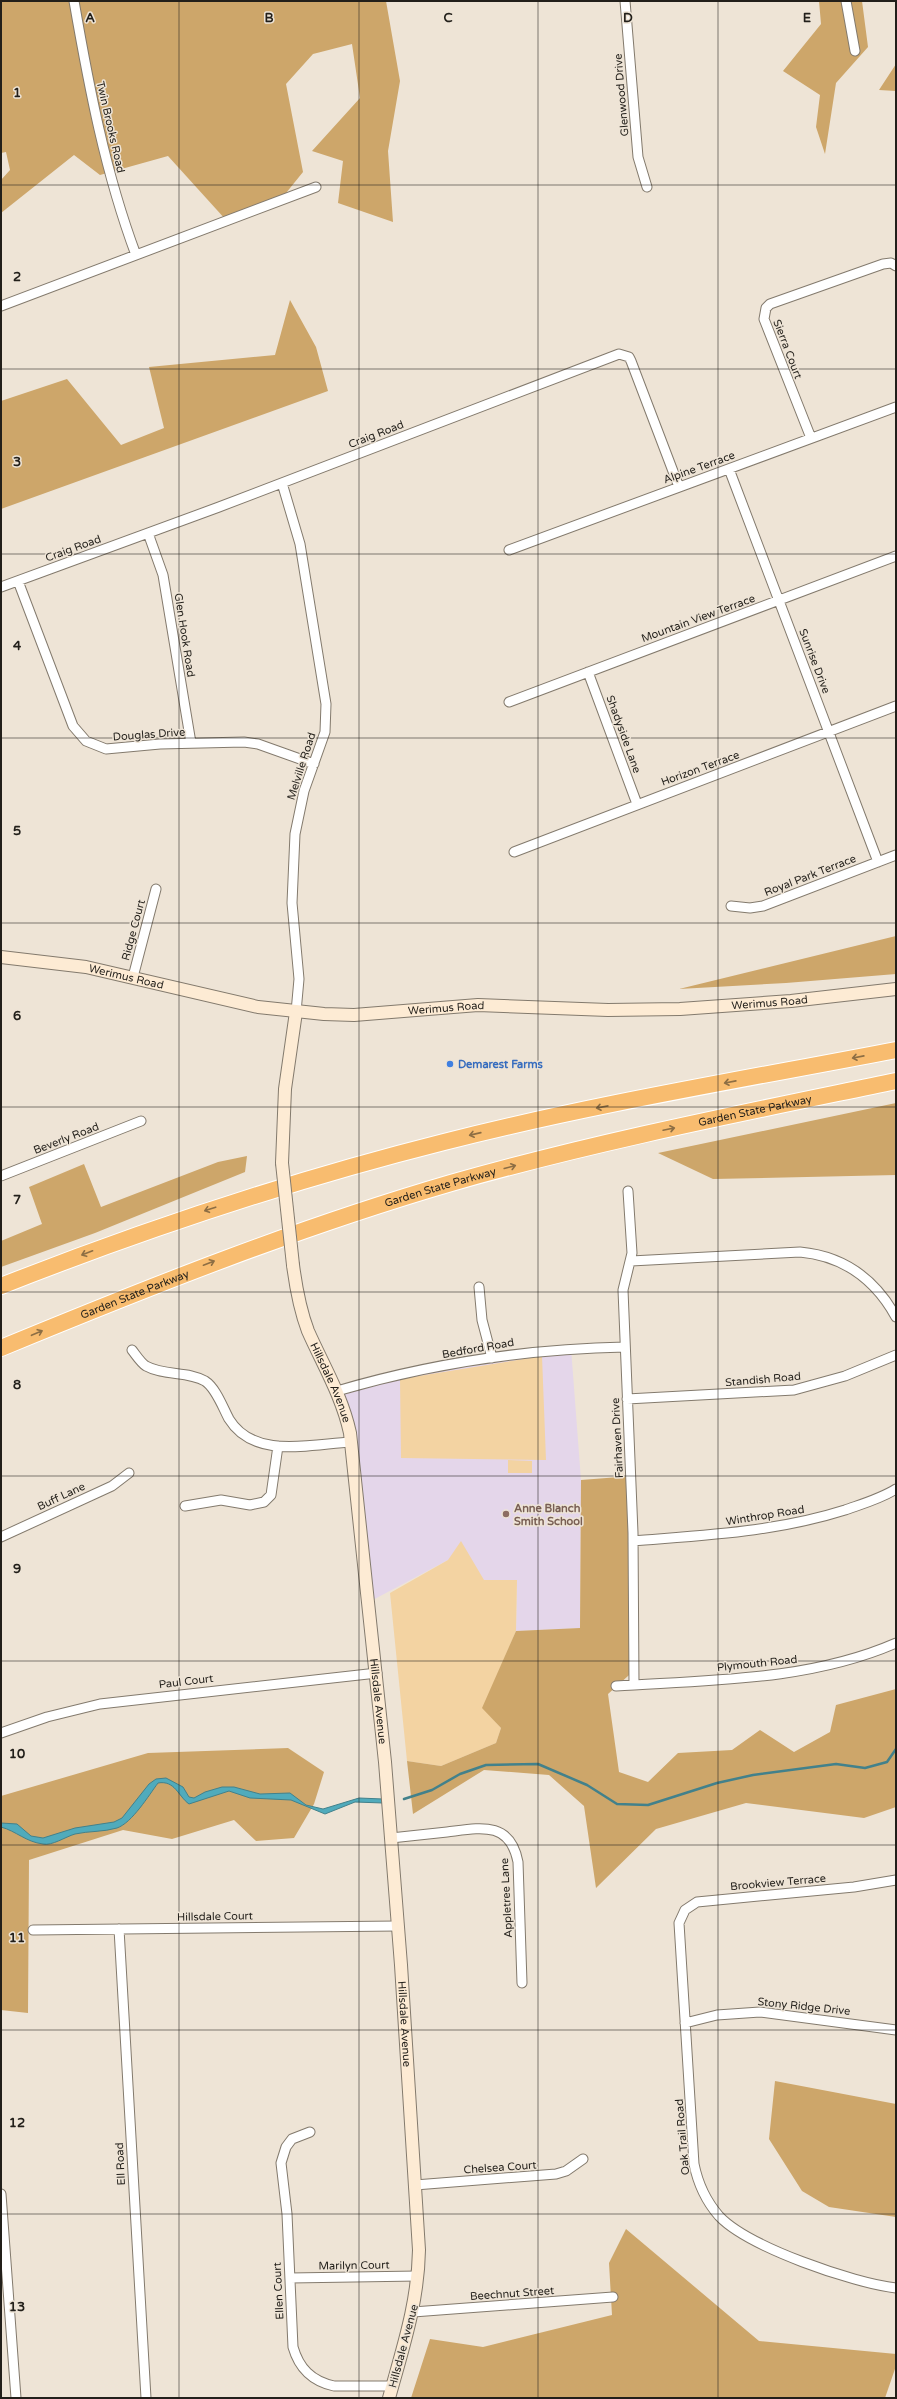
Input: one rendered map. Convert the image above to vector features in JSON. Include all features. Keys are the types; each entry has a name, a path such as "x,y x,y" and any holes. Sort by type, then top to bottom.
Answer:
{"highway":[{"path":"1,1286 201,1212 385,1157 572,1113 896,1050"},
{"name":"Garden State Parkway","path":"1,1348 254,1247 444,1185 631,1137 896,1080"}],"street":[{"name":"Twin Brooks Road","path":"74,1 99,133 116,198 136,255"},
{"name":"Glenwood Drive","path":"625,1 638,158 647,187"},
{"path":"846,1 855,51"},
{"path":"1,306 316,187"},
{"name":"Sierra Court","path":"811,438 764,319 766,308 770,304 883,264 891,263 896,266"},
{"name":"Craig Road","path":"1,587 18,582 282,483 620,354 628,357 631,361 679,487"},
{"name":"Alpine Terrace","path":"509,550 896,407"},
{"name":"Sunrise Drive","path":"729,469 878,862"},
{"name":"Melville Road","path":"282,483 300,544 326,704 325,732 298,812 293,856 292,903 299,979 296,1012"},
{"name":"Glen Hook Road","path":"148,533 163,575 191,743"},
{"name":"Mountain View Terrace","path":"509,702 896,556"},
{"name":"Douglas Drive","path":"18,582 74,726 79,734 92,744 106,749 191,743 244,742 258,744 314,764"},
{"name":"Shadyside Lane","path":"588,672 637,804"},
{"name":"Horizon Terrace","path":"514,852 637,804 829,733 896,706"},
{"name":"Royal Park Terrace","path":"731,906 750,908 763,906 896,855"},
{"name":"Ridge Court","path":"133,977 156,889"},
{"name":"Werimus Road","path":"1,958 63,963 133,977 258,1006 296,1012 354,1015 478,1005 644,1011 791,1001 896,989"},
{"name":"Hillsdale Avenue","path":"296,1012 285,1089 282,1163 293,1265 302,1312 346,1412 351,1442 377,1673 398,1926 415,2185 418,2276 413,2312 388,2398"},
{"name":"Beverly Road","path":"1,1176 140,1121"},
{"name":"Fairhaven Drive","path":"628,1191 631,1261 623,1290 633,1541 634,1685"},
{"path":"631,1261 800,1252 814,1253 836,1260 855,1270 880,1292 896,1316"},
{"path":"479,1287 482,1320 492,1358"},
{"name":"Bedford Road","path":"337,1391 387,1377 492,1358 560,1348 625,1347"},
{"path":"132,1350 145,1366 164,1372 204,1380 209,1384 238,1431 261,1444 278,1446 351,1442"},
{"name":"Standish Road","path":"627,1399 794,1390 845,1376 896,1355"},
{"path":"185,1506 221,1500 250,1505 264,1502 271,1494 278,1446"},
{"name":"Buff Lane","path":"1,1537 112,1486 129,1472"},
{"name":"Winthrop Road","path":"633,1541 741,1532 789,1525 866,1503 896,1489"},
{"name":"Plymouth Road","path":"616,1686 792,1672 844,1661 896,1643"},
{"name":"Paul Court","path":"1,1733 47,1717 100,1704 377,1673"},
{"name":"Appletree Lane","path":"391,1838 481,1828 498,1831 506,1837 512,1844 518,1862 522,1983"},
{"name":"Brookview Terrace","path":"679,1929 681,1916 685,1910 697,1902 854,1887 896,1880"},
{"name":"Hillsdale Court","path":"33,1930 398,1926"},
{"name":"Ell Road","path":"118,1929 146,2398"},
{"name":"Oak Trail Road","path":"679,1929 694,2164 703,2193 710,2205 730,2226 775,2249 854,2280 896,2288"},
{"name":"Stony Ridge Drive","path":"685,2023 717,2016 760,2012 896,2030"},
{"name":"Ellen Court","path":"310,2132 292,2139 282,2155 293,2347 296,2358 307,2374 315,2380 334,2386 392,2386"},
{"name":"Chelsea Court","path":"415,2185 556,2174 566,2172 583,2160"},
{"path":"1,2194 16,2398"},
{"name":"Marilyn Court","path":"290,2278 418,2276"},
{"name":"Beechnut Street","path":"413,2312 613,2297"}],"shaded area":[{"path":"1,1 386,1 400,81 388,151 393,222 338,203 343,161 312,151 360,98 352,44 313,54 286,84 303,172 282,198 226,220 168,156 100,175 74,155 1,213 1,180 10,170 6,152 1,153"},
{"path":"819,1 862,1 868,47 836,83 825,154 816,127 820,95 783,71 821,24"},
{"path":"896,64 896,91 879,90"},
{"path":"290,300 316,347 328,391 1,509 1,401 67,379 121,445 164,428 149,367 275,355"},
{"path":"896,936 896,974 786,983 679,989"},
{"path":"896,1103 896,1175 713,1179 658,1153"},
{"path":"247,1156 245,1172 95,1233 1,1267 1,1241 42,1224 29,1187 84,1164 101,1207 218,1162"},
{"path":"571,1348 581,1480 580,1628 516,1631 517,1580 484,1580 448,1560 369,1602 350,1433 337,1391 387,1377"},
{"path":"542,1356 546,1460 401,1458 400,1379"},
{"path":"508,1460 532,1461 532,1473 508,1473"},
{"path":"632,1476 638,1667 608,1694 619,1772 648,1782 678,1753 732,1750 760,1730 794,1752 830,1732 836,1705 896,1689 896,1807 864,1818 746,1803 656,1829 596,1888 584,1806 549,1775 484,1770 413,1814 407,1761 441,1766 496,1743 501,1728 482,1708 516,1631 580,1628 581,1480"},
{"path":"461,1541 484,1580 517,1580 516,1631 483,1708 501,1728 496,1743 441,1766 407,1761 390,1593 448,1560"},
{"path":"288,1748 324,1772 314,1804 294,1838 256,1841 234,1820 172,1839 123,1830 29,1860 28,2013 1,2010 1,1796 148,1753"},
{"path":"775,2081 896,2104 896,2217 829,2207 802,2191 769,2139"},
{"path":"626,2229 759,2341 896,2354 896,2366 885,2398 411,2398 430,2339 483,2347 612,2315 609,2263"}],"water":[{"path":"166,1778 183,1787 189,1797 194,1798 205,1792 222,1787 234,1787 260,1794 290,1793 306,1805 323,1809 359,1798 383,1799 383,1803 355,1802 325,1814 291,1800 250,1798 229,1791 189,1804 172,1786 164,1783 158,1783 134,1815 123,1825 117,1828 75,1834 54,1843 47,1844 31,1841 1,1827 1,1823 17,1824 31,1836 43,1838 75,1828 114,1822 122,1818 149,1784 156,1779"}],"waterway":[{"path":"404,1799 432,1790 460,1774 486,1765 538,1764 587,1785 617,1804 648,1805 717,1783 753,1775 836,1764 865,1768 887,1762 896,1749"}],"place":[{"name":"Demarest Farms","path":"450,1064"},
{"name":"Anne Blanch Smith School","path":"506,1514"}]}
